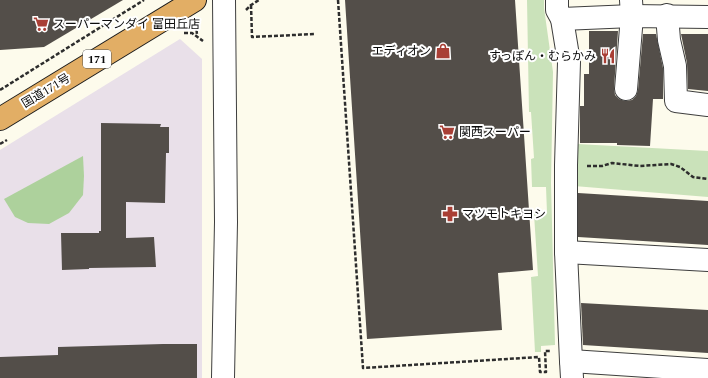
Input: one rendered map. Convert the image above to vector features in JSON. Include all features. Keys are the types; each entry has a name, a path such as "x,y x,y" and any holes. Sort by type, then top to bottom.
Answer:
{"highway":[{"name":"国道171号","path":"0,119 195,0"}],"street":[{"path":"223,378 226,222 224,0"},
{"path":"626,89 632,8"},
{"path":"699,372 645,372 572,369 566,252 566,165 569,62 560,10 632,8 667,16 708,17"},
{"path":"667,16 669,40 675,66 676,101 708,105"},
{"path":"566,252 708,260"}],"path":[{"path":"0,90 144,0"},
{"path":"252,0 252,4 259,0"},
{"path":"338,0 363,368 534,357"},
{"path":"251,4 252,37 315,34"},
{"path":"181,33 192,33 204,42"},
{"path":"566,165 602,166 612,163 640,166 671,164 680,167 693,177 708,179"}],"shaded area":[{"path":"180,39 202,59 202,378 0,378 0,150"}],"green space":[{"path":"527,0 544,0 553,72 551,183 555,345 541,346 541,352 535,352 531,277 538,276 534,214 547,213 546,187 532,187 531,159 534,158 531,112 529,112"},
{"path":"577,144 708,151 708,197 574,186"},
{"path":"83,156 83,195 69,213 49,224 28,223 15,217 4,199"}],"building":[{"name":"スーパーマンダイ 富田丘店","path":"0,0 123,0 44,47 0,50"},
{"path":"345,0 515,0 533,270 498,273 502,330 367,339"},
{"path":"589,31 618,31 614,88 615,95 619,99 625,101 632,100 636,96 638,90 643,34 656,34 663,68 663,99 653,99 650,146 617,145 617,143 580,143 580,106 584,106 584,74 589,74"},
{"path":"681,34 708,34 708,91 688,89 687,63"},
{"path":"101,123 161,124 160,127 169,127 169,153 166,153 165,203 126,202 126,238 154,237 156,267 62,270 61,233 99,233 99,231 101,231"},
{"path":"578,193 708,201 708,245 578,237"},
{"path":"581,303 708,310 708,353 583,345"},
{"path":"197,344 197,378 0,378 0,357 58,355 58,347"}],"place":[{"name":"スーパーマンダイ 富田丘店","path":"41,24"},
{"name":"エディオン","path":"443,51"},
{"name":"すっぽん・むらかみ","path":"608,56"},
{"name":"関西スーパー","path":"447,132"},
{"name":"マツモトキヨシ","path":"450,214"}]}
